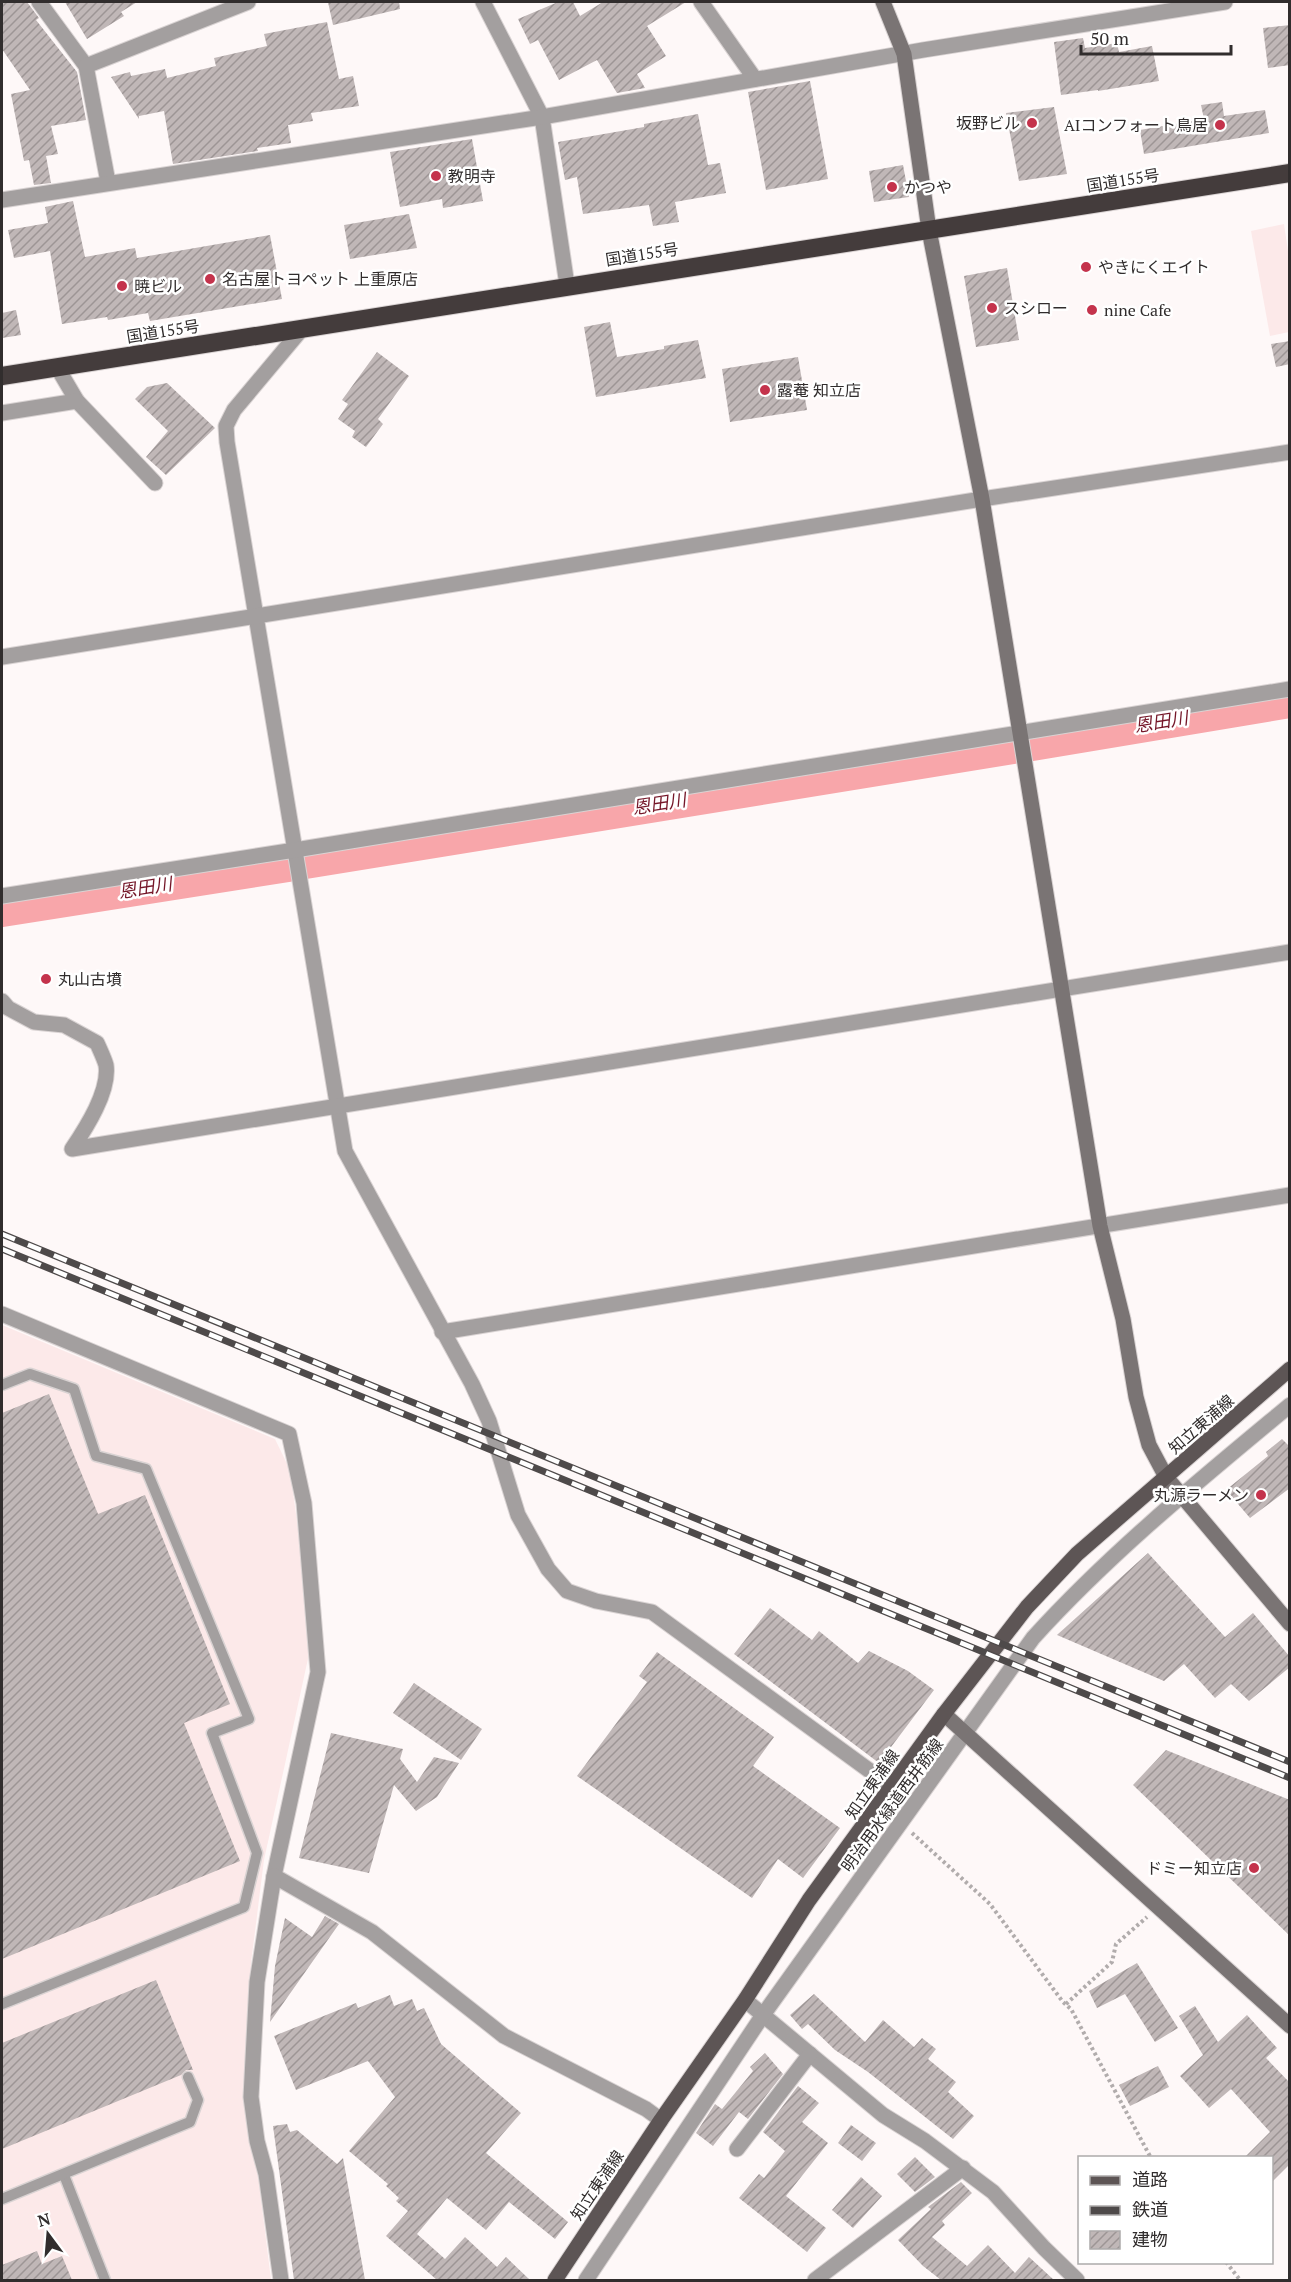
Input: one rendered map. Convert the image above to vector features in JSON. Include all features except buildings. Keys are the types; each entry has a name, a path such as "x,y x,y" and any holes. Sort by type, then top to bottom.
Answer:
{"highway":[{"name":"国道155号","path":"2,376 301,330 567,285 1290,174"}],"main road":[{"name":"知立東浦線","path":"555,2280 810,1900 944,1714 1028,1607 1077,1554 1290,1369"}],"street":[{"path":"39,2 86,66 108,182"},
{"path":"86,66 248,2"},
{"path":"483,2 542,117 567,285"},
{"path":"701,2 754,78"},
{"path":"883,2 904,54 929,230 982,499 1100,1226 1123,1319 1136,1397 1149,1445 1166,1477 1290,1624"},
{"path":"2,200 542,117 754,78 1225,2"},
{"path":"301,330 234,410 226,426 345,1150 472,1384 489,1421 518,1515 548,1569 567,1591 596,1601 652,1612 892,1787"},
{"path":"57,367 77,400 155,483"},
{"path":"2,413 77,400"},
{"path":"2,657 982,499 1290,452"},
{"path":"2,896 1290,689"},
{"path":"2,1001 8,1008 34,1022 64,1025 97,1042 106,1066 104,1087 90,1121 72,1149 1290,952"},
{"path":"442,1332 1290,1195"},
{"path":"2,1314 289,1434 304,1503 318,1672 274,1876 257,1982 251,2097 256,2141 266,2174 281,2280"},
{"name":"明治用水緑道西井筋線","path":"586,2280 763,2015 1040,1630 1063,1605 1182,1496 1290,1405"},
{"path":"944,1714 1290,2026"},
{"path":"274,1876 372,1932 504,2036 646,2109 661,2120"},
{"path":"745,2000 883,2115 963,2168 993,2192 1077,2280"},
{"path":"737,2149 810,2054"},
{"path":"814,2280 963,2168"}],"lane":[{"path":"2,1385 30,1374 74,1389 96,1456 146,1469 249,1719 212,1733 257,1852 244,1907 2,2004"},
{"path":"2,2199 190,2122 198,2100 188,2077"},
{"path":"64,2175 105,2280"}],"path":[{"path":"901,1823 990,1904 1071,2009 1150,2156"},
{"path":"1066,2004 1112,1962 1116,1944 1150,1914"},
{"path":"1228,2264 1240,2280"}],"shaded area":[{"path":"1284,224 1289,258 1289,332 1270,336 1251,231"},
{"path":"2,1325 275,1439 290,1470 311,1645 264,1860 251,1963 245,2100 249,2142 258,2175 271,2280 2,2280"}],"waterway":[{"name":"恩田川","path":"1032,743 1290,700"},
{"name":"恩田川","path":"305,861 1013,746"},
{"name":"恩田川","path":"2,909 288,864"}],"railway":[{"path":"2,1234 1290,1762"},
{"path":"2,1249 1290,1778"}],"place":[{"name":"坂野ビル","path":"1032,123"},
{"name":"AIコンフォート鳥居","path":"1220,125"},
{"name":"教明寺","path":"436,176"},
{"name":"かつや","path":"892,187"},
{"name":"やきにくエイト","path":"1086,267"},
{"name":"名古屋トヨペット 上重原店","path":"210,279"},
{"name":"暁ビル","path":"122,286"},
{"name":"スシロー","path":"992,308"},
{"name":"nine Cafe","path":"1092,310"},
{"name":"露菴 知立店","path":"765,390"},
{"name":"丸山古墳","path":"46,979"},
{"name":"丸源ラーメン","path":"1261,1495"},
{"name":"ドミー知立店","path":"1254,1868"}]}
